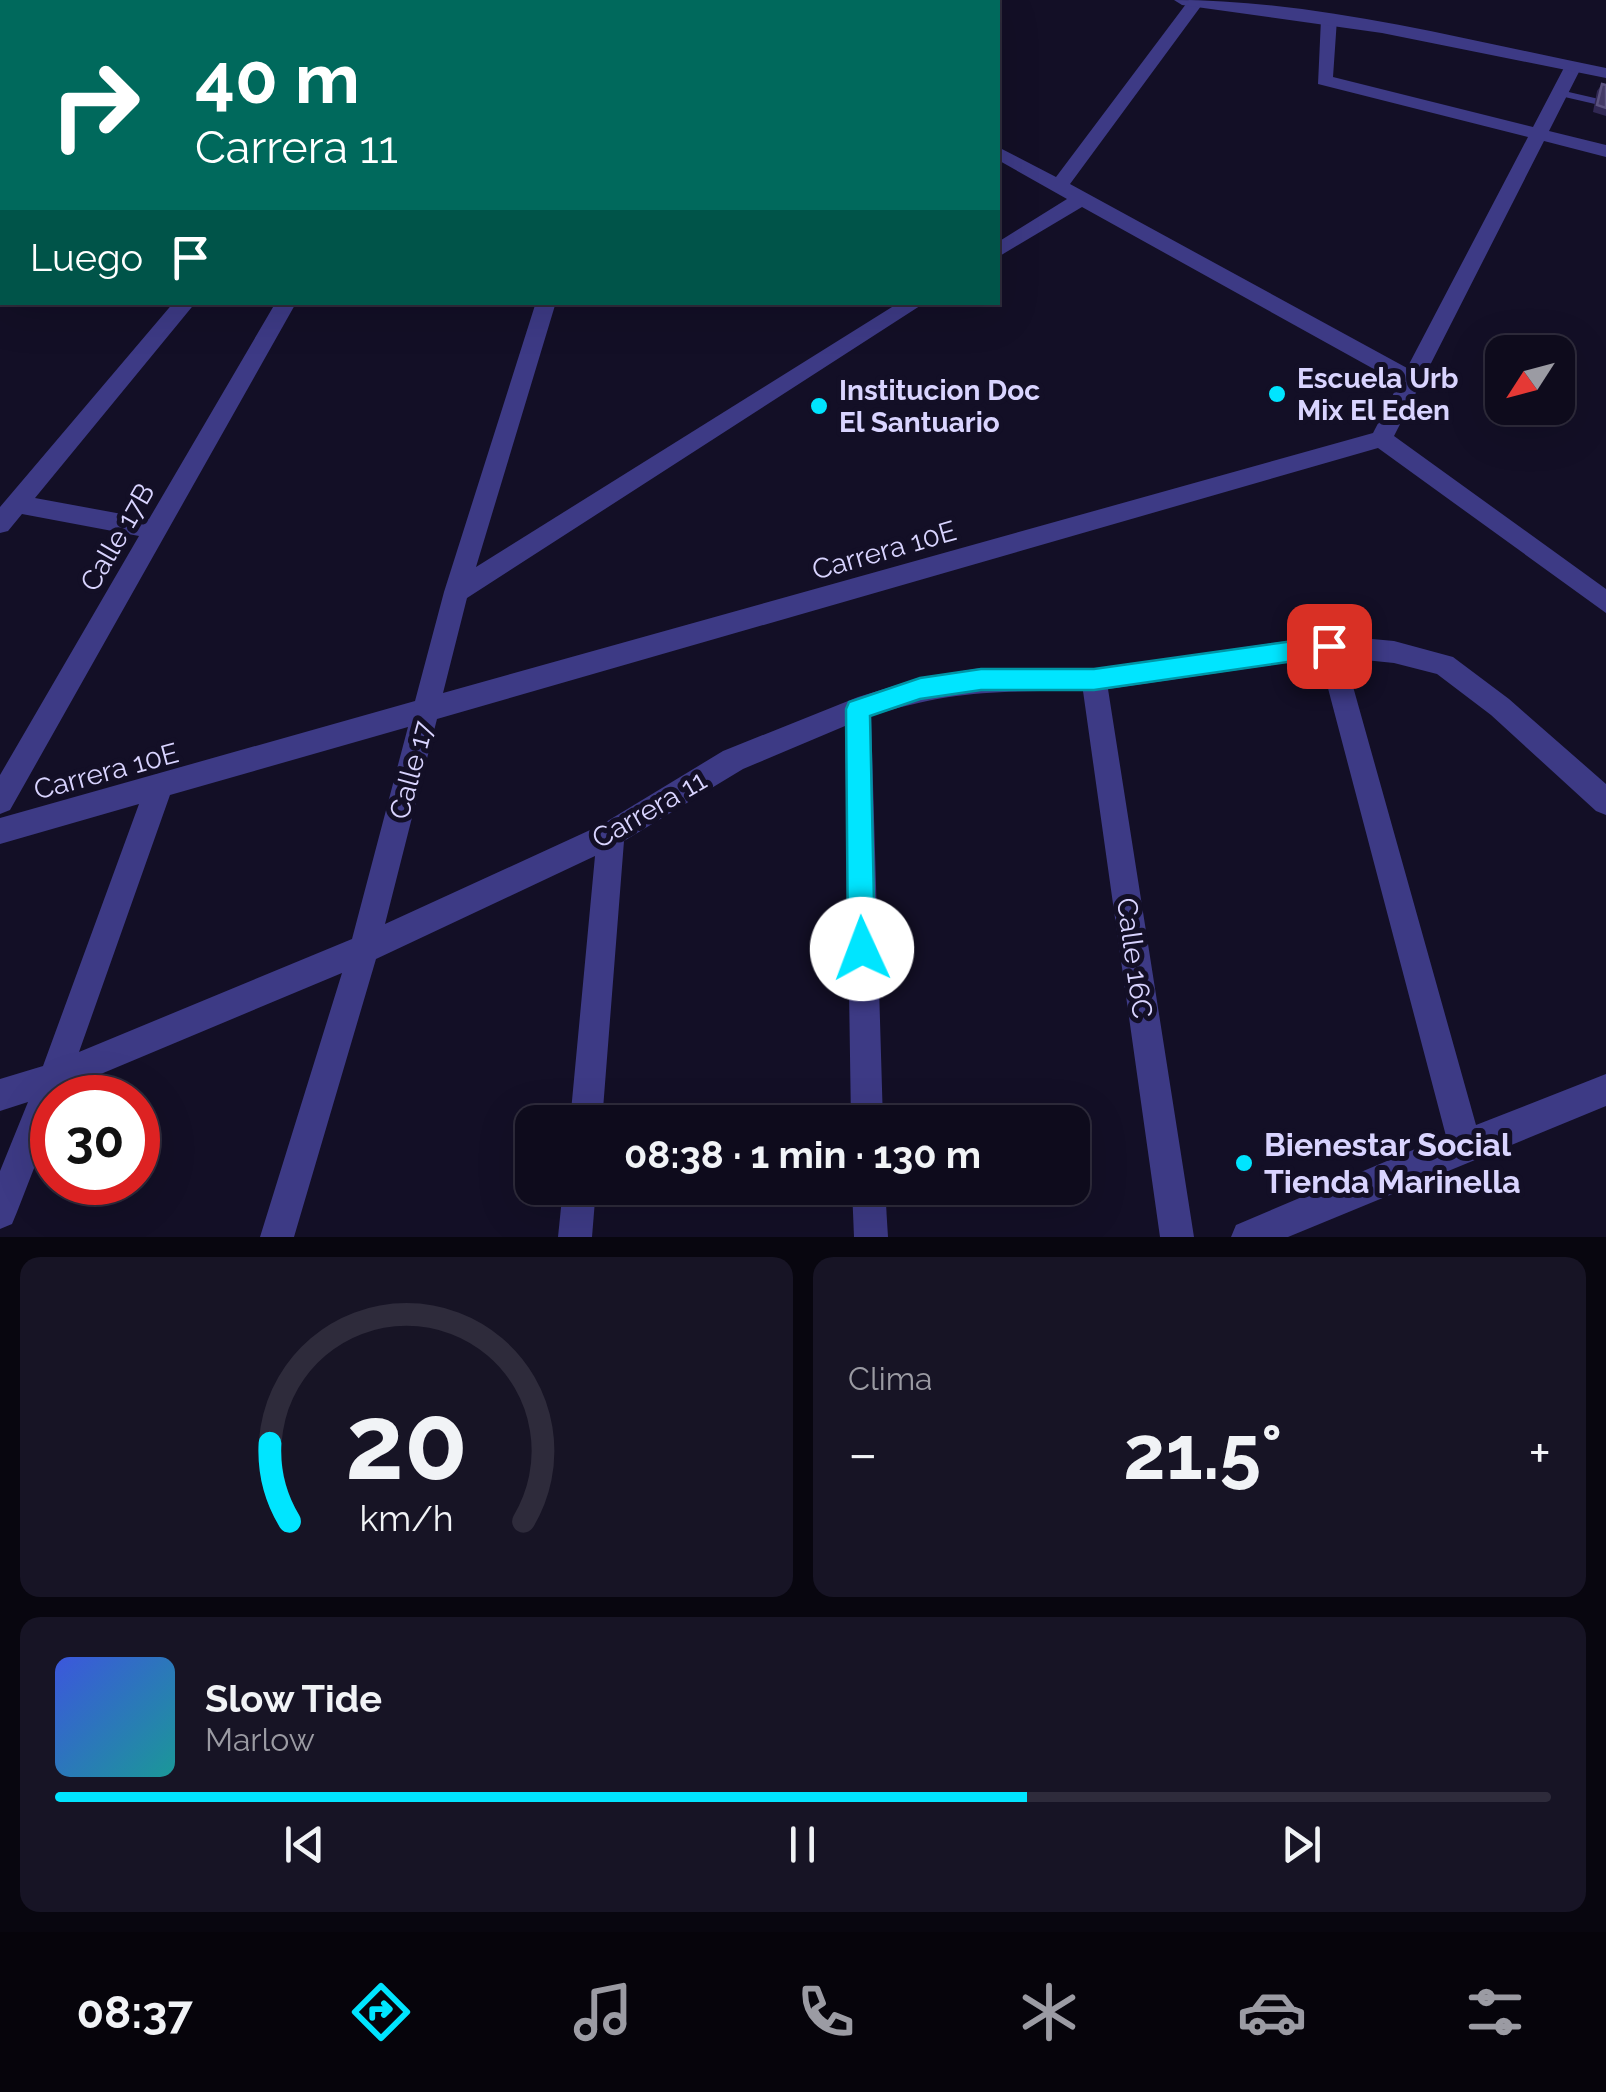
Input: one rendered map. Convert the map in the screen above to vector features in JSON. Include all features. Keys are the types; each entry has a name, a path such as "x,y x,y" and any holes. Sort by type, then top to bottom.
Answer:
{"street":[{"path":"1058,187 1189,1 1329,19 1606,73"},
{"path":"1329,19 1324,80 1606,151"},
{"path":"1573,66 1381,439 1606,602"},
{"path":"1000,154 1412,380"},
{"path":"1000,250 1079,200"},
{"path":"0,524 183,305"},
{"name":"Calle 17B","path":"0,801 285,305"},
{"name":"Calle 17","path":"277,1237 364,950 456,592 545,305"},
{"path":"456,592 911,305"},
{"name":"Carrera 10E","path":"0,830 1381,439"},
{"path":"17,504 156,530"},
{"path":"1329,646 1465,1144"},
{"name":"Carrera 11","path":"61,1075 364,950 611,834 733,760 858,709 920,689 981,679 1094,680 1329,646 1394,652 1444,665 1500,707 1606,802"},
{"name":"Calle 16C","path":"1094,680 1177,1237"},
{"path":"858,709 867,1105"},
{"path":"55,1075 159,788"},
{"path":"587,1105 611,834"},
{"name":"Carrera 11","path":"0,1094 30,1085"},
{"path":"1248,1237 1465,1144 1606,1090"},
{"path":"0,1212 30,1138"},
{"path":"575,1237 578,1205"},
{"path":"869,1205 870,1237"}],"lane":[{"path":"1560,93 1595,102"}],"building":[{"path":"1602,84 1606,85 1606,108 1597,105"}],"place":[{"name":"Escuela Urb Mix El Eden","path":"1277,394"},
{"name":"Institucion Doc El Santuario","path":"819,406"},
{"name":"Bienestar Social Tienda Marinella","path":"1244,1163"}],"route":[{"path":"862,949 858,709 920,689 981,679 1094,680 1329,646"}]}
